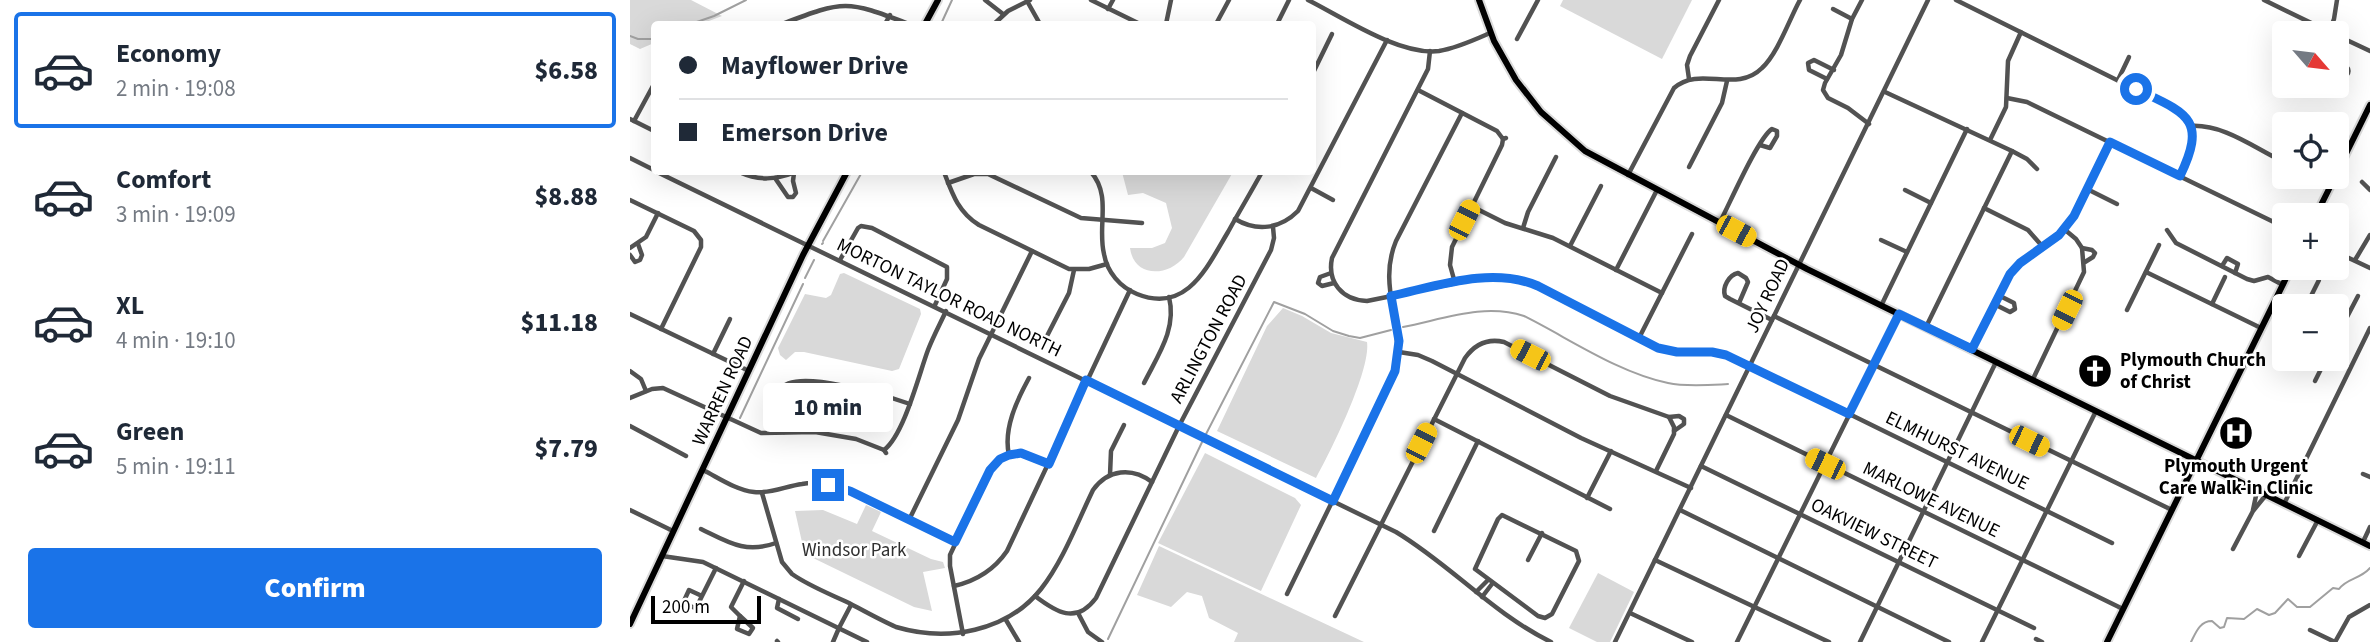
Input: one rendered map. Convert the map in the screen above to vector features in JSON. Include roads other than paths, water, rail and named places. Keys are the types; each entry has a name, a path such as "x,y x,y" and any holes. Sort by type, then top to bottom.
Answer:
{"main road":[{"path":"927,21 938,0"},
{"path":"1479,0 1490,33 1516,80 1551,121 1585,151 1881,306 2368,544"},
{"path":"2349,147 2370,105"},
{"name":"WARREN ROAD","path":"630,624 808,245 845,175"},
{"path":"2281,294 2285,280"},
{"path":"2107,642 2261,328 2272,315"}],"street":[{"path":"985,0 1003,14"},
{"path":"1091,0 1134,21"},
{"path":"1108,9 1112,0"},
{"path":"1167,21 1171,0"},
{"path":"1218,21 1229,0"},
{"path":"1278,21 1289,0"},
{"path":"1308,0 1405,48 1430,51 1460,45 1490,33"},
{"path":"1517,38 1538,0"},
{"path":"1689,79 1687,65 1690,56 1719,0"},
{"path":"1628,175 1670,93 1689,79 1701,77 1742,80 1762,69 1800,0"},
{"path":"1861,0 1852,19 1842,55 1824,86 1826,97 1848,108 1869,124"},
{"name":"JOY ROAD","path":"1615,642 1928,0"},
{"path":"1956,0 2175,108 2190,126 2192,148 2180,176"},
{"path":"2264,0 2307,21"},
{"path":"2334,21 2337,0"},
{"path":"997,21 1003,14 1029,1 1039,21"},
{"path":"790,21 830,5 847,2 869,5 903,21"},
{"path":"1833,9 1852,19"},
{"path":"887,21 890,15"},
{"path":"1990,141 2004,113 2008,61 2021,32"},
{"path":"1316,67 1332,34"},
{"path":"1235,219 1253,227 1273,227 1295,214 1387,40"},
{"path":"2349,41 2370,51"},
{"path":"1331,273 1320,277 1318,283 1322,286 1334,283 1331,261 1335,250 1418,90 1428,68 1430,51"},
{"path":"2118,80 2129,57"},
{"path":"1827,79 1809,70 1808,63 1814,60 1834,69"},
{"path":"1689,167 1722,103 1727,81"},
{"path":"651,89 632,120 651,130"},
{"path":"1418,90 1497,131 1505,138 1452,247 1450,265 1455,283"},
{"path":"1885,92 2012,151 2027,159 2037,169"},
{"path":"2007,98 2027,102 2272,221"},
{"path":"1287,594 1391,384 1399,352 1388,272 1393,248 1462,113"},
{"path":"2190,126 2219,129 2272,156"},
{"path":"1881,306 1967,129"},
{"path":"1720,222 1760,145 1769,130 1777,131 1770,148 1760,145"},
{"path":"1972,349 1998,295 2015,268 2064,229 2110,142"},
{"path":"1926,327 2012,151"},
{"path":"1522,228 1556,157"},
{"name":"MORTON TAYLOR ROAD NORTH","path":"630,158 651,168"},
{"name":"MORTON TAYLOR ROAD NORTH","path":"664,175 1380,524 1415,543 1514,622 1551,642"},
{"path":"748,175 761,179 785,175"},
{"path":"775,178 788,197 793,197 796,192 794,175"},
{"path":"945,175 957,204 969,218 1074,270 1089,270 1107,264"},
{"path":"948,183 971,175"},
{"path":"990,175 1076,217 1142,223"},
{"path":"1093,175 1103,194 1102,247 1107,264 1115,279 1130,290 1149,297 1168,297 1185,290 1200,279 1260,175"},
{"path":"2362,182 2370,190"},
{"path":"1570,246 1601,186"},
{"path":"1311,188 1333,201"},
{"path":"2087,189 2117,204"},
{"path":"1616,270 1657,190"},
{"path":"1905,190 1931,203"},
{"path":"630,200 695,231 701,238 701,247 661,329"},
{"path":"1471,206 1505,223 1547,235 1662,293"},
{"path":"1984,208 2028,230 2043,247"},
{"path":"630,248 646,237 658,214"},
{"name":"ARLINGTON ROAD","path":"1078,612 1096,598 1179,426 1271,250 1273,227"},
{"path":"840,260 858,228 872,228 947,267 948,276 935,305"},
{"path":"2033,379 2081,281 2085,262 2082,248 2064,229"},
{"path":"2166,230 2176,243 2251,281 2268,277 2283,285"},
{"path":"1639,338 1692,234"},
{"path":"2354,260 2370,235"},
{"path":"1881,240 1906,252"},
{"path":"630,255 635,262 640,260 642,255 638,244"},
{"path":"2127,310 2159,245"},
{"path":"2082,248 2090,248 2095,253 2085,262"},
{"path":"909,520 958,420 977,363 1031,251"},
{"path":"2349,258 2370,268"},
{"path":"2221,266 2226,259 2233,260 2238,264 2235,273"},
{"path":"1047,336 1069,293 1074,270"},
{"path":"2146,272 2261,328"},
{"path":"1739,303 1748,282 1738,273 1730,277 1724,293 1727,297 1739,303 1874,365 2173,509"},
{"name":"ELMHURST AVENUE","path":"1334,283 1347,296 1358,300 1494,276 1524,281 1639,338 1672,351 1722,354 1751,366 2112,543"},
{"path":"2212,304 2225,277"},
{"path":"2312,294 2319,280"},
{"path":"954,586 981,576 1003,557 1130,290"},
{"path":"1994,304 2010,312 2015,309 2014,303 1998,295"},
{"path":"2349,311 2358,296"},
{"path":"1144,383 1168,332 1171,312 1168,297"},
{"path":"630,398 657,388 669,390 761,433 807,431 856,439 885,452 910,404 928,350 946,311"},
{"path":"630,314 749,372"},
{"path":"1737,642 1899,314"},
{"path":"713,354 730,319"},
{"path":"2284,504 2369,332"},
{"path":"1335,616 1466,355 1477,345 1501,341 1610,396 1669,417 1679,416 1684,419 1684,424 1674,430 1656,471"},
{"path":"1399,352 1423,357 1581,438 1690,488"},
{"path":"1860,642 1996,362"},
{"path":"630,371 640,379 646,391"},
{"path":"2315,381 2320,371"},
{"path":"1009,455 1007,444 1013,414 1029,378"},
{"path":"784,432 780,394 783,386 790,382 813,381 862,389 910,404"},
{"path":"1982,642 2096,410"},
{"name":"MARLOWE AVENUE","path":"1726,415 2123,609"},
{"path":"1669,417 1674,430"},
{"path":"1434,419 1610,509"},
{"path":"1111,475 1111,451 1124,425"},
{"path":"630,426 686,456"},
{"path":"1434,531 1478,441"},
{"path":"1587,498 1611,450"},
{"path":"963,634 949,560 992,466 1009,455 1026,454 1049,464"},
{"name":"OAKVIEW STREET","path":"1701,466 2034,628"},
{"path":"703,470 741,489 762,493 802,484 822,483 850,491 955,542"},
{"path":"762,493 782,562 792,573 899,628 926,634 963,634 1006,620 1035,596 1052,572 1100,481 1111,475 1132,472 1153,482"},
{"path":"2363,474 2370,477"},
{"path":"2253,510 2257,491"},
{"path":"2233,549 2253,510 2266,495"},
{"path":"630,510 674,531"},
{"path":"1680,510 1949,642"},
{"path":"1502,515 1542,533 1576,551 1578,555 1578,561 1552,614 1545,618 1538,617 1490,582 1475,569 1502,515"},
{"path":"2299,556 2318,520"},
{"path":"2368,544 2370,527"},
{"path":"701,529 742,547 758,548 776,543"},
{"path":"1528,560 1542,533"},
{"path":"662,556 703,562 867,642"},
{"path":"1655,560 1829,642"},
{"path":"702,596 689,590 683,603 695,608 702,596 716,568"},
{"path":"740,616 731,607 744,582"},
{"path":"1476,592 1490,582"},
{"path":"1482,597 1490,582"},
{"path":"1035,596 1058,612 1078,612 1088,632 1102,642"},
{"path":"779,599 778,608 798,619"},
{"path":"833,642 851,605"},
{"path":"2310,630 2335,642 2349,617 2370,605"},
{"path":"1630,612 1692,642"},
{"path":"1006,620 1019,642"},
{"path":"2036,639 2042,642"}],"waterway":[{"path":"700,21 746,0"},
{"path":"942,21 952,0"},
{"path":"630,36 651,39"},
{"path":"823,241 860,175"},
{"path":"805,278 814,260"},
{"path":"740,418 803,284"},
{"path":"1108,639 1204,438 1274,302 1349,336 1360,338 1391,330"},
{"path":"1403,327 1464,314 1509,312 1524,316 1612,363 1649,378 1682,385 1728,384"},
{"path":"2191,642 2199,628 2208,621 2220,628 2224,627 2227,618 2244,619 2257,609 2269,615 2275,613 2288,599 2297,607 2310,607 2333,588 2339,589 2370,568"}],"place":[{"name":"Plymouth Church of Christ","path":"2095,371"},
{"name":"Plymouth Urgent Care Walk-in Clinic","path":"2236,433"}],"park label":[{"name":"Windsor Park","path":"854,550"}]}
